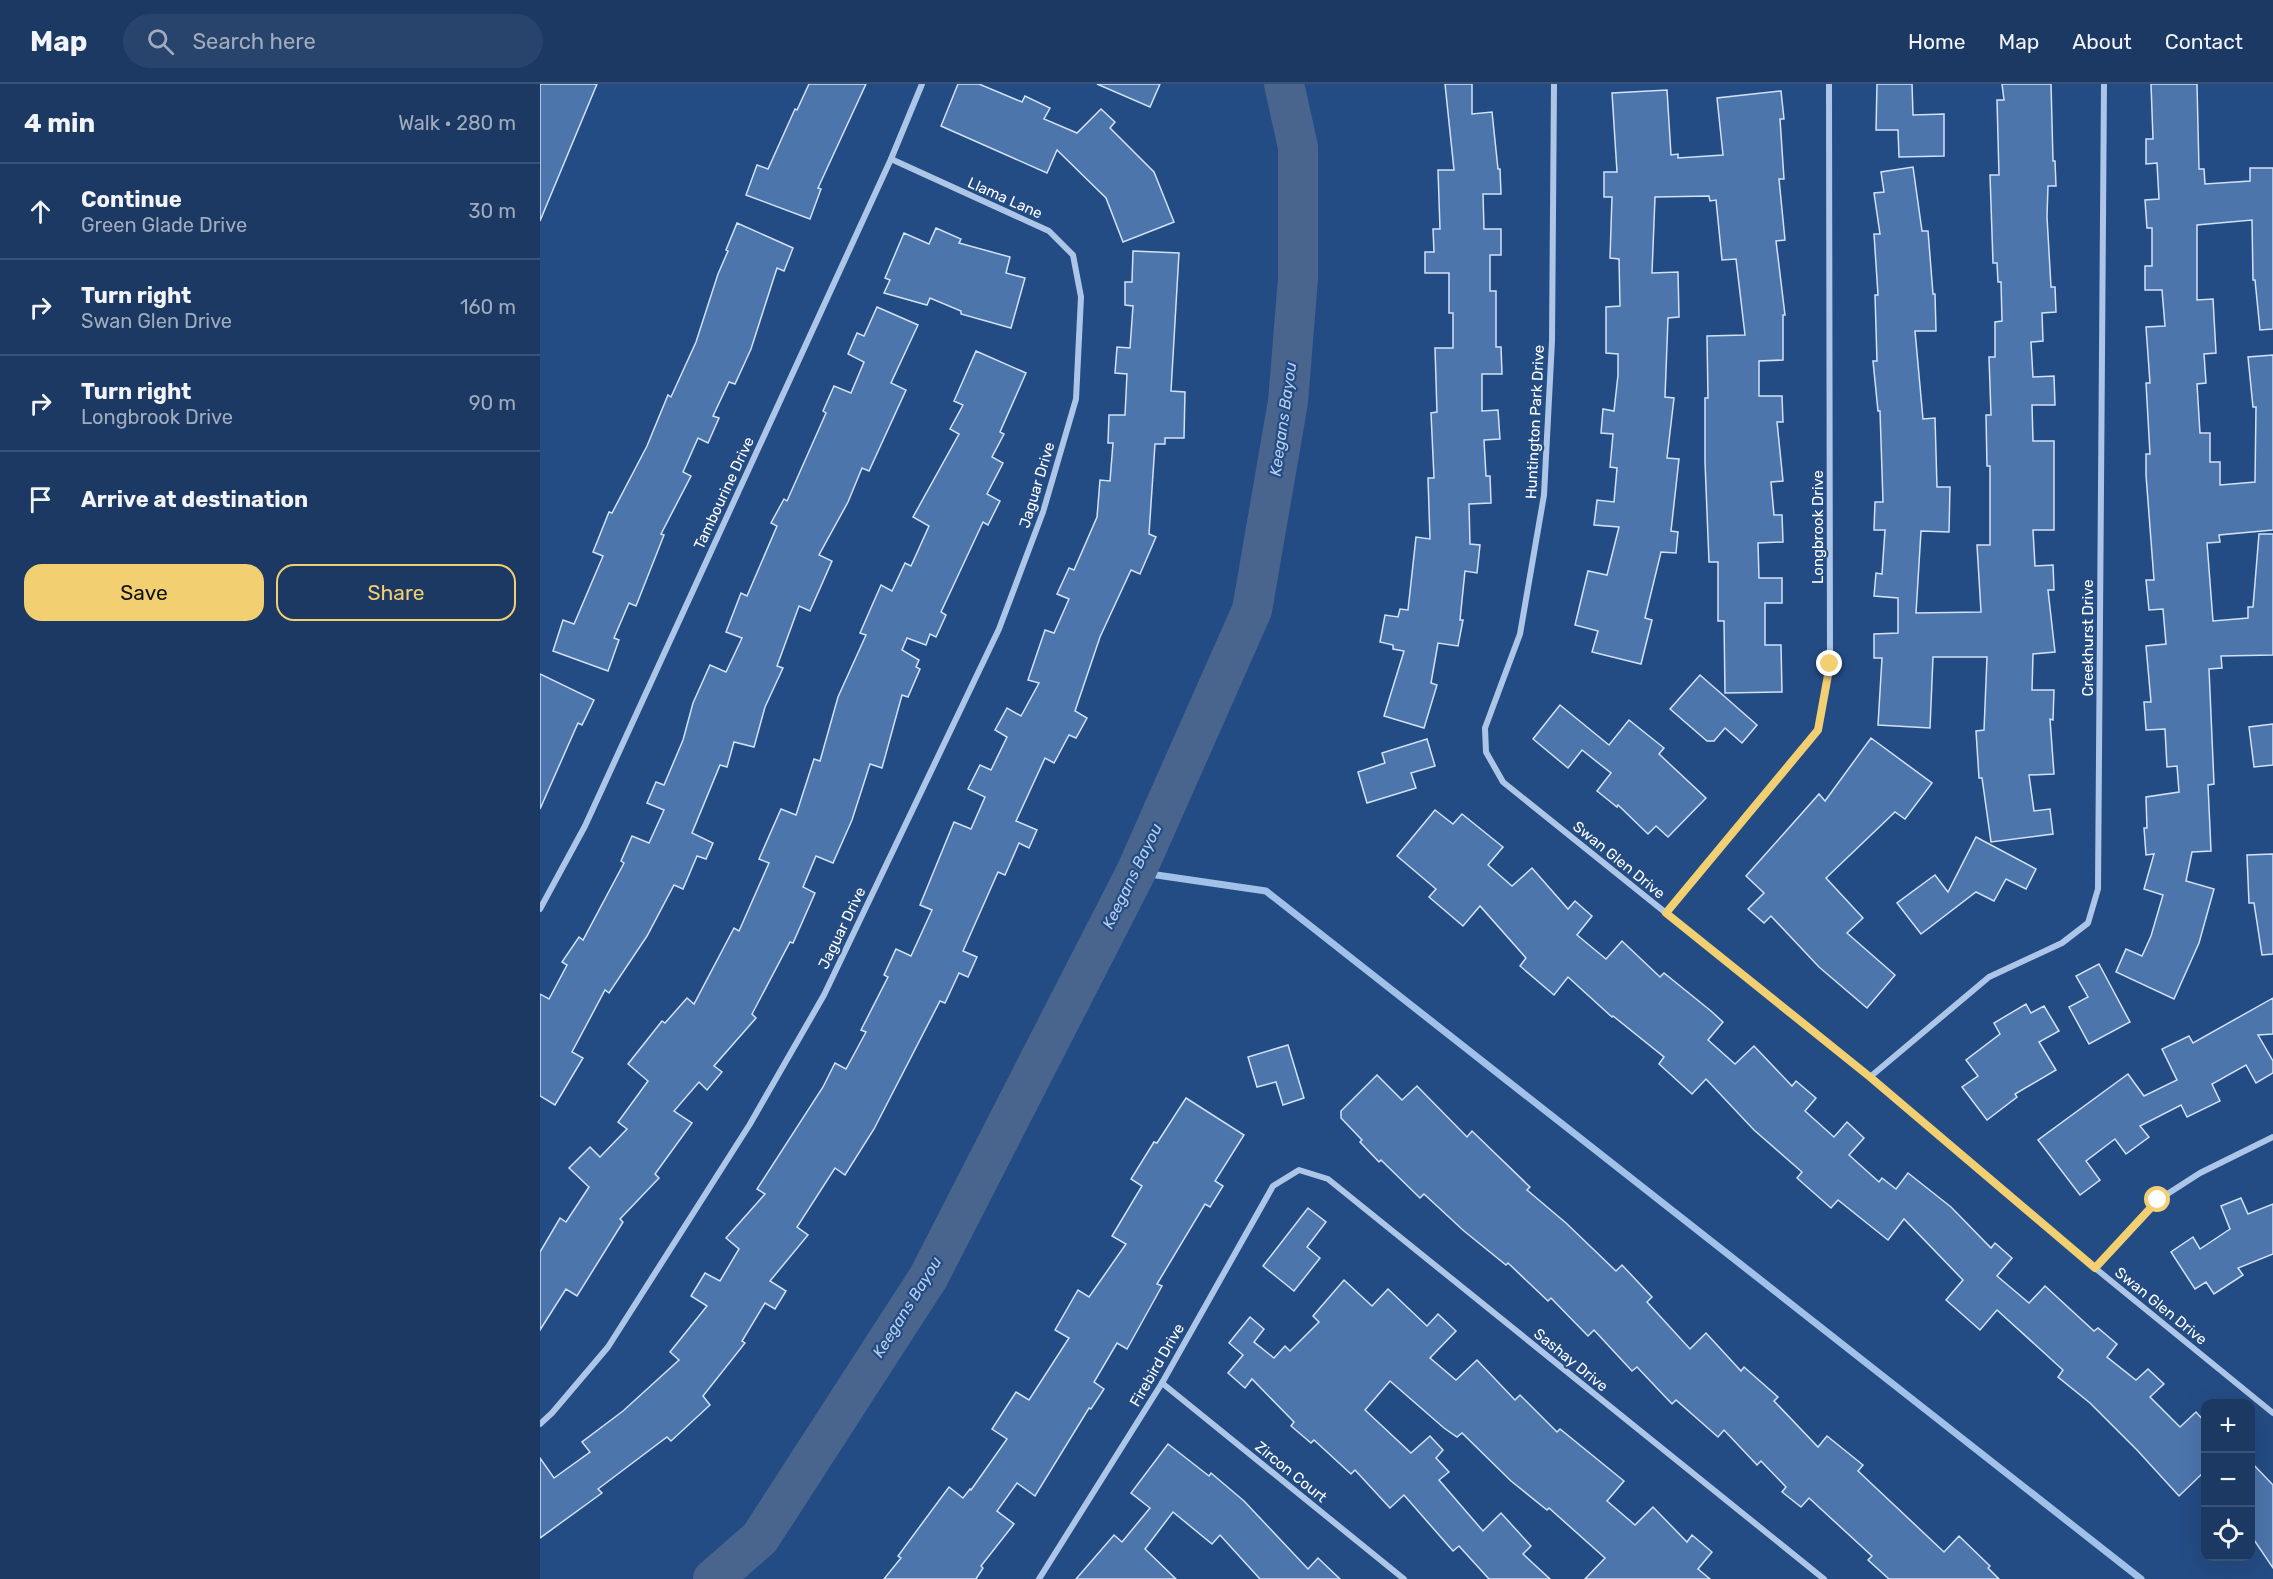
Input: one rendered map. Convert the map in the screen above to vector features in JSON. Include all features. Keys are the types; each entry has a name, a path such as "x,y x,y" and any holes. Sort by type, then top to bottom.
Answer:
{"street":[{"name":"Tambourine Drive","path":"540,909 585,826 891,159 922,84"},
{"name":"Huntington Park Drive","path":"1486,752 1485,728 1520,634 1544,495 1552,341 1554,84"},
{"name":"Longbrook Drive","path":"1666,913 1818,730 1830,664 1828,84"},
{"name":"Creekhurst Drive","path":"1870,1077 1989,977 2062,943 2088,923 2098,889 2104,84"},
{"name":"Llama Lane","path":"891,159 1049,231 1073,255 1081,297 1076,395"},
{"name":"Jaguar Drive","path":"540,1424 608,1347 750,1124 824,994 999,629 1043,512 1076,395"},
{"name":"Swan Glen Drive","path":"1486,752 1503,782 1870,1077 2095,1268 2273,1413"},
{"path":"2095,1268 2158,1200 2200,1173 2273,1137"},
{"name":"Firebird Drive","path":"1040,1579 1162,1383 1273,1186 1299,1170"},
{"name":"Sashay Drive","path":"1299,1170 1328,1179 1824,1579"},
{"name":"Zircon Court","path":"1162,1383 1404,1579"}],"building":[{"path":"540,84 597,84 540,221"},
{"path":"809,84 866,84 818,188 821,189 810,219 746,195 757,165 768,169"},
{"path":"958,84 979,84 1022,102 1025,96 1050,108 1044,119 1077,133 1101,109 1115,122 1110,128 1154,172 1174,222 1123,242 1106,198 1057,150 1047,173 941,126"},
{"path":"1097,84 1160,84 1150,107"},
{"path":"1445,84 1472,84 1472,114 1492,112 1501,194 1483,194 1484,229 1501,229 1501,255 1490,255 1490,291 1496,291 1496,347 1501,347 1502,374 1482,374 1482,411 1498,410 1500,439 1484,440 1486,476 1490,476 1491,503 1469,504 1470,544 1480,545 1477,573 1465,571 1460,620 1463,620 1458,646 1438,643 1431,683 1437,685 1424,728 1384,716 1404,651 1393,649 1393,645 1380,642 1385,615 1398,617 1400,609 1408,610 1416,537 1430,539 1428,478 1434,478 1431,413 1437,412 1435,348 1453,348 1453,313 1449,313 1449,273 1425,273 1425,252 1434,252 1433,229 1440,229 1438,170 1454,170"},
{"path":"1877,84 1912,84 1913,115 1944,114 1944,156 1899,157 1898,130 1876,130"},
{"path":"2002,84 2051,84 2056,186 2048,186 2047,217 2051,287 2055,287 2056,312 2042,313 2043,341 2031,342 2033,377 2054,376 2055,405 2032,405 2033,441 2054,441 2054,530 2033,530 2035,566 2053,565 2054,590 2048,590 2055,652 2033,654 2032,690 2054,690 2053,720 2050,719 2054,774 2029,775 2034,811 2050,809 2053,834 1991,842 1982,778 1979,778 1976,731 1984,730 1987,657 1933,657 1930,728 1878,725 1882,658 1874,658 1874,634 1898,633 1898,598 1874,596 1876,573 1882,574 1885,530 1874,530 1875,502 1883,502 1880,411 1878,411 1873,361 1877,361 1875,295 1878,295 1874,234 1880,234 1874,193 1884,192 1881,172 1913,167 1922,231 1928,231 1933,294 1935,294 1936,331 1915,331 1923,419 1935,418 1937,487 1950,487 1949,532 1921,531 1916,613 1981,612 1977,545 1990,545 1990,466 1987,466 1986,415 1991,415 1989,357 1995,357 1995,322 2002,321 2001,282 1998,282 1997,263 1993,263 1990,175 1999,175 1997,100 2004,100"},
{"path":"2151,84 2197,84 2199,169 2204,169 2205,184 2250,181 2250,168 2273,168 2273,329 2260,330 2255,280 2253,280 2252,220 2197,225 2197,300 2213,299 2216,353 2204,354 2206,383 2197,384 2200,433 2210,433 2210,462 2220,462 2220,485 2255,482 2256,407 2253,407 2248,357 2273,355 2273,530 2219,535 2220,542 2207,543 2213,621 2248,618 2248,607 2253,607 2259,534 2273,534 2273,655 2221,656 2222,668 2209,669 2214,784 2208,785 2211,851 2192,852 2186,881 2214,889 2199,943 2174,999 2116,972 2126,949 2142,956 2151,936 2163,895 2144,889 2154,854 2146,855 2144,828 2147,828 2146,797 2179,792 2177,766 2167,767 2165,729 2146,730 2144,702 2151,702 2146,646 2166,644 2163,609 2149,610 2146,580 2154,580 2146,475 2146,454 2150,454 2146,383 2150,383 2146,327 2165,326 2162,290 2145,290 2145,266 2152,266 2152,228 2147,228 2145,200 2159,199 2157,163 2146,164 2146,139 2153,139"},
{"path":"1667,90 1671,155 1678,154 1678,158 1723,155 1717,98 1781,91 1784,119 1780,119 1784,179 1779,179 1785,240 1776,241 1785,315 1783,315 1783,360 1759,361 1759,396 1782,396 1783,422 1777,422 1783,481 1771,482 1774,515 1782,515 1783,542 1758,543 1759,578 1782,578 1782,603 1765,603 1765,645 1781,645 1782,692 1725,693 1724,621 1718,621 1718,562 1709,562 1705,462 1705,398 1708,398 1707,336 1745,335 1736,259 1722,260 1716,200 1710,201 1709,196 1655,197 1652,273 1678,272 1679,317 1668,318 1665,397 1674,398 1667,458 1679,459 1671,531 1678,532 1676,553 1661,552 1645,618 1652,620 1641,664 1592,652 1598,631 1575,625 1588,571 1607,575 1619,527 1594,525 1597,500 1614,502 1617,468 1610,467 1613,434 1601,433 1603,409 1614,411 1618,375 1618,354 1606,353 1606,307 1620,306 1619,259 1610,258 1612,197 1604,197 1604,172 1617,172 1612,93"},
{"path":"737,223 793,248 784,271 777,268 751,349 735,384 729,382 713,416 719,418 708,443 698,438 683,472 691,476 661,534 664,535 636,606 629,603 614,638 619,640 608,671 553,651 563,620 574,624 603,556 593,552 609,512 612,513 647,446 668,395 671,397 696,342"},
{"path":"936,228 961,239 959,243 1010,257 1006,273 1025,278 1011,328 961,314 961,311 930,298 927,305 884,293 890,280 885,278 904,233 929,244"},
{"path":"1133,251 1179,253 1171,391 1185,392 1184,438 1165,438 1165,444 1155,444 1149,534 1156,537 1140,574 1131,570 1100,637 1075,711 1087,718 1076,738 1069,735 1054,763 1045,758 1016,821 1037,830 1029,848 1019,843 1005,875 998,872 963,951 977,957 968,977 959,973 945,1003 940,1001 874,1129 845,1175 835,1168 797,1227 808,1235 770,1281 786,1291 775,1309 765,1303 742,1341 745,1343 703,1396 710,1405 671,1441 667,1437 598,1489 602,1493 540,1538 540,1458 554,1478 590,1452 582,1442 623,1411 679,1360 670,1352 707,1306 691,1296 705,1273 720,1281 739,1249 726,1238 765,1194 757,1189 823,1087 835,1063 846,1069 866,1032 861,1030 888,977 884,975 896,949 911,956 932,910 920,905 954,822 971,829 985,797 968,789 980,765 991,770 1007,737 995,730 1007,708 1021,716 1039,683 1028,680 1045,630 1054,633 1069,599 1057,594 1069,568 1074,570 1097,517 1100,480 1110,481 1113,443 1108,443 1109,415 1125,415 1127,374 1115,373 1117,347 1130,348 1133,306 1125,305 1125,282 1132,282"},
{"path":"877,307 918,325 891,383 906,390 869,471 862,468 848,502 819,555 832,561 810,611 799,606 777,666 783,668 765,707 754,747 734,742 727,767 720,765 692,833 713,843 706,859 697,856 683,889 674,885 647,936 609,993 605,990 572,1052 583,1058 555,1105 540,1096 540,994 549,999 567,965 562,962 579,937 583,940 624,863 621,861 632,836 649,843 664,810 647,803 656,782 664,785 683,740 693,703 710,665 726,672 742,638 726,632 741,593 747,596 777,526 771,523 784,499 787,501 826,413 823,411 834,386 851,393 864,362 848,354 857,333 864,336"},
{"path":"976,351 1026,373 1000,432 1004,434 992,457 1003,463 987,494 1000,501 988,525 983,522 941,612 946,615 936,637 930,634 926,645 907,638 902,650 919,660 916,667 920,669 908,697 902,695 882,768 870,764 852,820 833,863 816,856 803,887 815,893 793,943 790,942 752,1014 756,1018 714,1066 722,1072 707,1090 699,1082 674,1111 692,1123 655,1174 659,1178 620,1219 623,1222 577,1296 566,1289 540,1330 540,1252 560,1218 566,1222 589,1187 569,1168 590,1147 600,1157 627,1129 618,1122 648,1081 628,1064 662,1021 665,1023 687,998 694,1004 734,928 739,931 769,863 759,859 781,809 796,815 814,759 820,761 838,697 866,635 860,633 881,585 892,591 905,563 911,566 929,526 913,517 959,434 950,429 963,405 954,401"},
{"path":"540,674 594,700 582,725 578,723 540,809"},
{"path":"1700,675 1757,725 1742,743 1725,728 1714,741 1707,741 1670,709"},
{"path":"1560,705 1609,745 1629,720 1664,748 1659,754 1706,798 1668,837 1656,826 1648,834 1618,805 1617,807 1597,791 1611,773 1582,750 1568,768 1533,739"},
{"path":"2273,724 2273,765 2254,767 2249,727"},
{"path":"1871,738 1932,783 1905,819 1895,812 1826,878 1863,918 1847,933 1895,975 1867,1008 1819,967 1771,916 1764,923 1748,909 1764,893 1746,876 1819,794 1825,801"},
{"path":"1427,739 1435,766 1411,773 1416,788 1367,803 1358,772 1385,763 1382,753"},
{"path":"1435,810 1453,824 1462,814 1503,847 1488,865 1512,886 1532,868 1568,909 1575,901 1592,916 1577,935 1606,959 1622,941 1660,977 1664,973 1723,1022 1708,1040 1735,1064 1754,1046 1792,1086 1796,1081 1816,1098 1805,1111 1834,1137 1847,1122 1864,1138 1849,1155 1879,1182 1882,1178 1896,1189 1908,1173 1951,1207 1991,1248 1995,1243 2012,1258 1997,1276 2029,1303 2045,1286 2094,1331 2098,1328 2117,1344 2107,1357 2136,1380 2148,1369 2164,1384 2150,1397 2180,1427 2196,1412 2201,1418 2201,1475 2179,1496 2090,1403 2058,1377 2063,1370 1997,1310 1980,1330 1946,1300 1963,1280 1904,1219 1888,1240 1838,1200 1831,1208 1797,1178 1802,1172 1754,1130 1706,1079 1692,1094 1659,1064 1664,1057 1612,1017 1568,977 1554,995 1520,966 1526,958 1480,906 1463,926 1429,897 1436,889 1397,856"},
{"path":"1976,837 2036,869 2026,889 2006,879 1994,901 1976,892 1921,934 1897,903 1935,875 1948,892"},
{"path":"2273,854 2273,954 2262,955 2254,903 2249,903 2247,855"},
{"path":"2099,964 2130,1022 2089,1044 2069,1007 2088,997 2076,976"},
{"path":"2273,998 2273,1034 2258,1035 2273,1061 2273,1073 2256,1083 2246,1065 2212,1084 2220,1101 2187,1117 2181,1105 2140,1126 2149,1137 2126,1154 2115,1139 2086,1161 2100,1180 2080,1195 2038,1140 2128,1074 2144,1096 2177,1080 2162,1049 2189,1036 2193,1043"},
{"path":"2026,1004 2031,1013 2044,1006 2059,1031 2039,1042 2056,1070 2015,1094 2017,1097 1987,1120 1962,1087 1978,1076 1966,1060 2000,1034 1994,1023"},
{"path":"1288,1045 1304,1098 1283,1105 1276,1082 1257,1087 1248,1057"},
{"path":"1377,1075 1402,1100 1417,1086 1467,1137 1472,1131 1530,1187 1527,1190 1566,1223 1616,1271 1622,1265 1652,1297 1647,1302 1690,1349 1706,1333 1741,1371 1744,1367 1778,1397 1774,1401 1818,1447 1827,1436 1863,1465 1858,1471 1944,1552 1959,1536 1990,1566 1988,1568 1999,1579 1889,1579 1868,1560 1872,1556 1809,1498 1801,1507 1782,1492 1786,1487 1761,1461 1757,1465 1724,1430 1718,1437 1676,1400 1672,1404 1637,1367 1632,1371 1594,1330 1588,1336 1551,1298 1548,1301 1508,1263 1506,1265 1464,1231 1424,1194 1420,1198 1360,1142 1362,1140 1341,1118 1341,1111"},
{"path":"1186,1098 1244,1135 1215,1181 1223,1186 1210,1207 1205,1204 1157,1284 1162,1286 1127,1349 1117,1343 1094,1382 1104,1389 1091,1409 1089,1408 1035,1496 1017,1483 997,1511 1014,1524 981,1566 983,1568 976,1579 884,1579 901,1558 898,1556 949,1487 963,1498 1007,1439 992,1429 1016,1392 1029,1400 1069,1338 1055,1330 1078,1290 1089,1297 1126,1244 1112,1236 1142,1186 1131,1179"},
{"path":"2241,1198 2248,1214 2273,1204 2273,1254 2238,1268 2243,1275 2214,1294 2206,1282 2195,1289 2171,1252 2193,1237 2200,1249 2230,1229 2221,1206"},
{"path":"1308,1208 1326,1222 1307,1247 1320,1258 1294,1291 1263,1266"},
{"path":"1344,1280 1372,1306 1388,1289 1427,1326 1438,1314 1456,1331 1430,1358 1456,1380 1477,1360 1515,1400 1520,1395 1557,1432 1560,1429 1624,1481 1607,1501 1635,1525 1653,1507 1687,1542 1692,1535 1712,1552 1698,1569 1710,1579 1585,1579 1605,1558 1549,1508 1547,1510 1511,1481 1462,1433 1457,1437 1444,1428 1390,1381 1365,1410 1411,1453 1430,1436 1443,1450 1436,1458 1449,1472 1439,1480 1483,1531 1501,1513 1531,1546 1523,1554 1550,1579 1489,1579 1459,1546 1453,1551 1404,1495 1390,1508 1355,1470 1351,1474 1314,1440 1311,1443 1291,1426 1294,1422 1252,1379 1245,1388 1228,1373 1243,1355 1229,1343 1250,1317 1264,1329 1254,1342 1274,1358 1285,1346 1290,1351 1319,1322 1313,1316"},
{"path":"1168,1444 1209,1476 1211,1473 1244,1501 1308,1569 1318,1558 1340,1579 1260,1579 1220,1535 1212,1544 1173,1512 1145,1549 1176,1579 1076,1579 1114,1535 1122,1542 1150,1508 1131,1493"},
{"path":"2255,1466 2273,1485 2273,1568 2255,1541"}],"waterway":[{"name":"Keegans Bayou","path":"713,1579 760,1538 928,1278 1136,872 1252,610 1288,402 1298,278 1298,147 1284,84"},
{"path":"1136,872 1266,891 2141,1579"}],"route":[{"path":"1830,664 1818,730 1666,913 1870,1077 2095,1268 2158,1200"}]}
